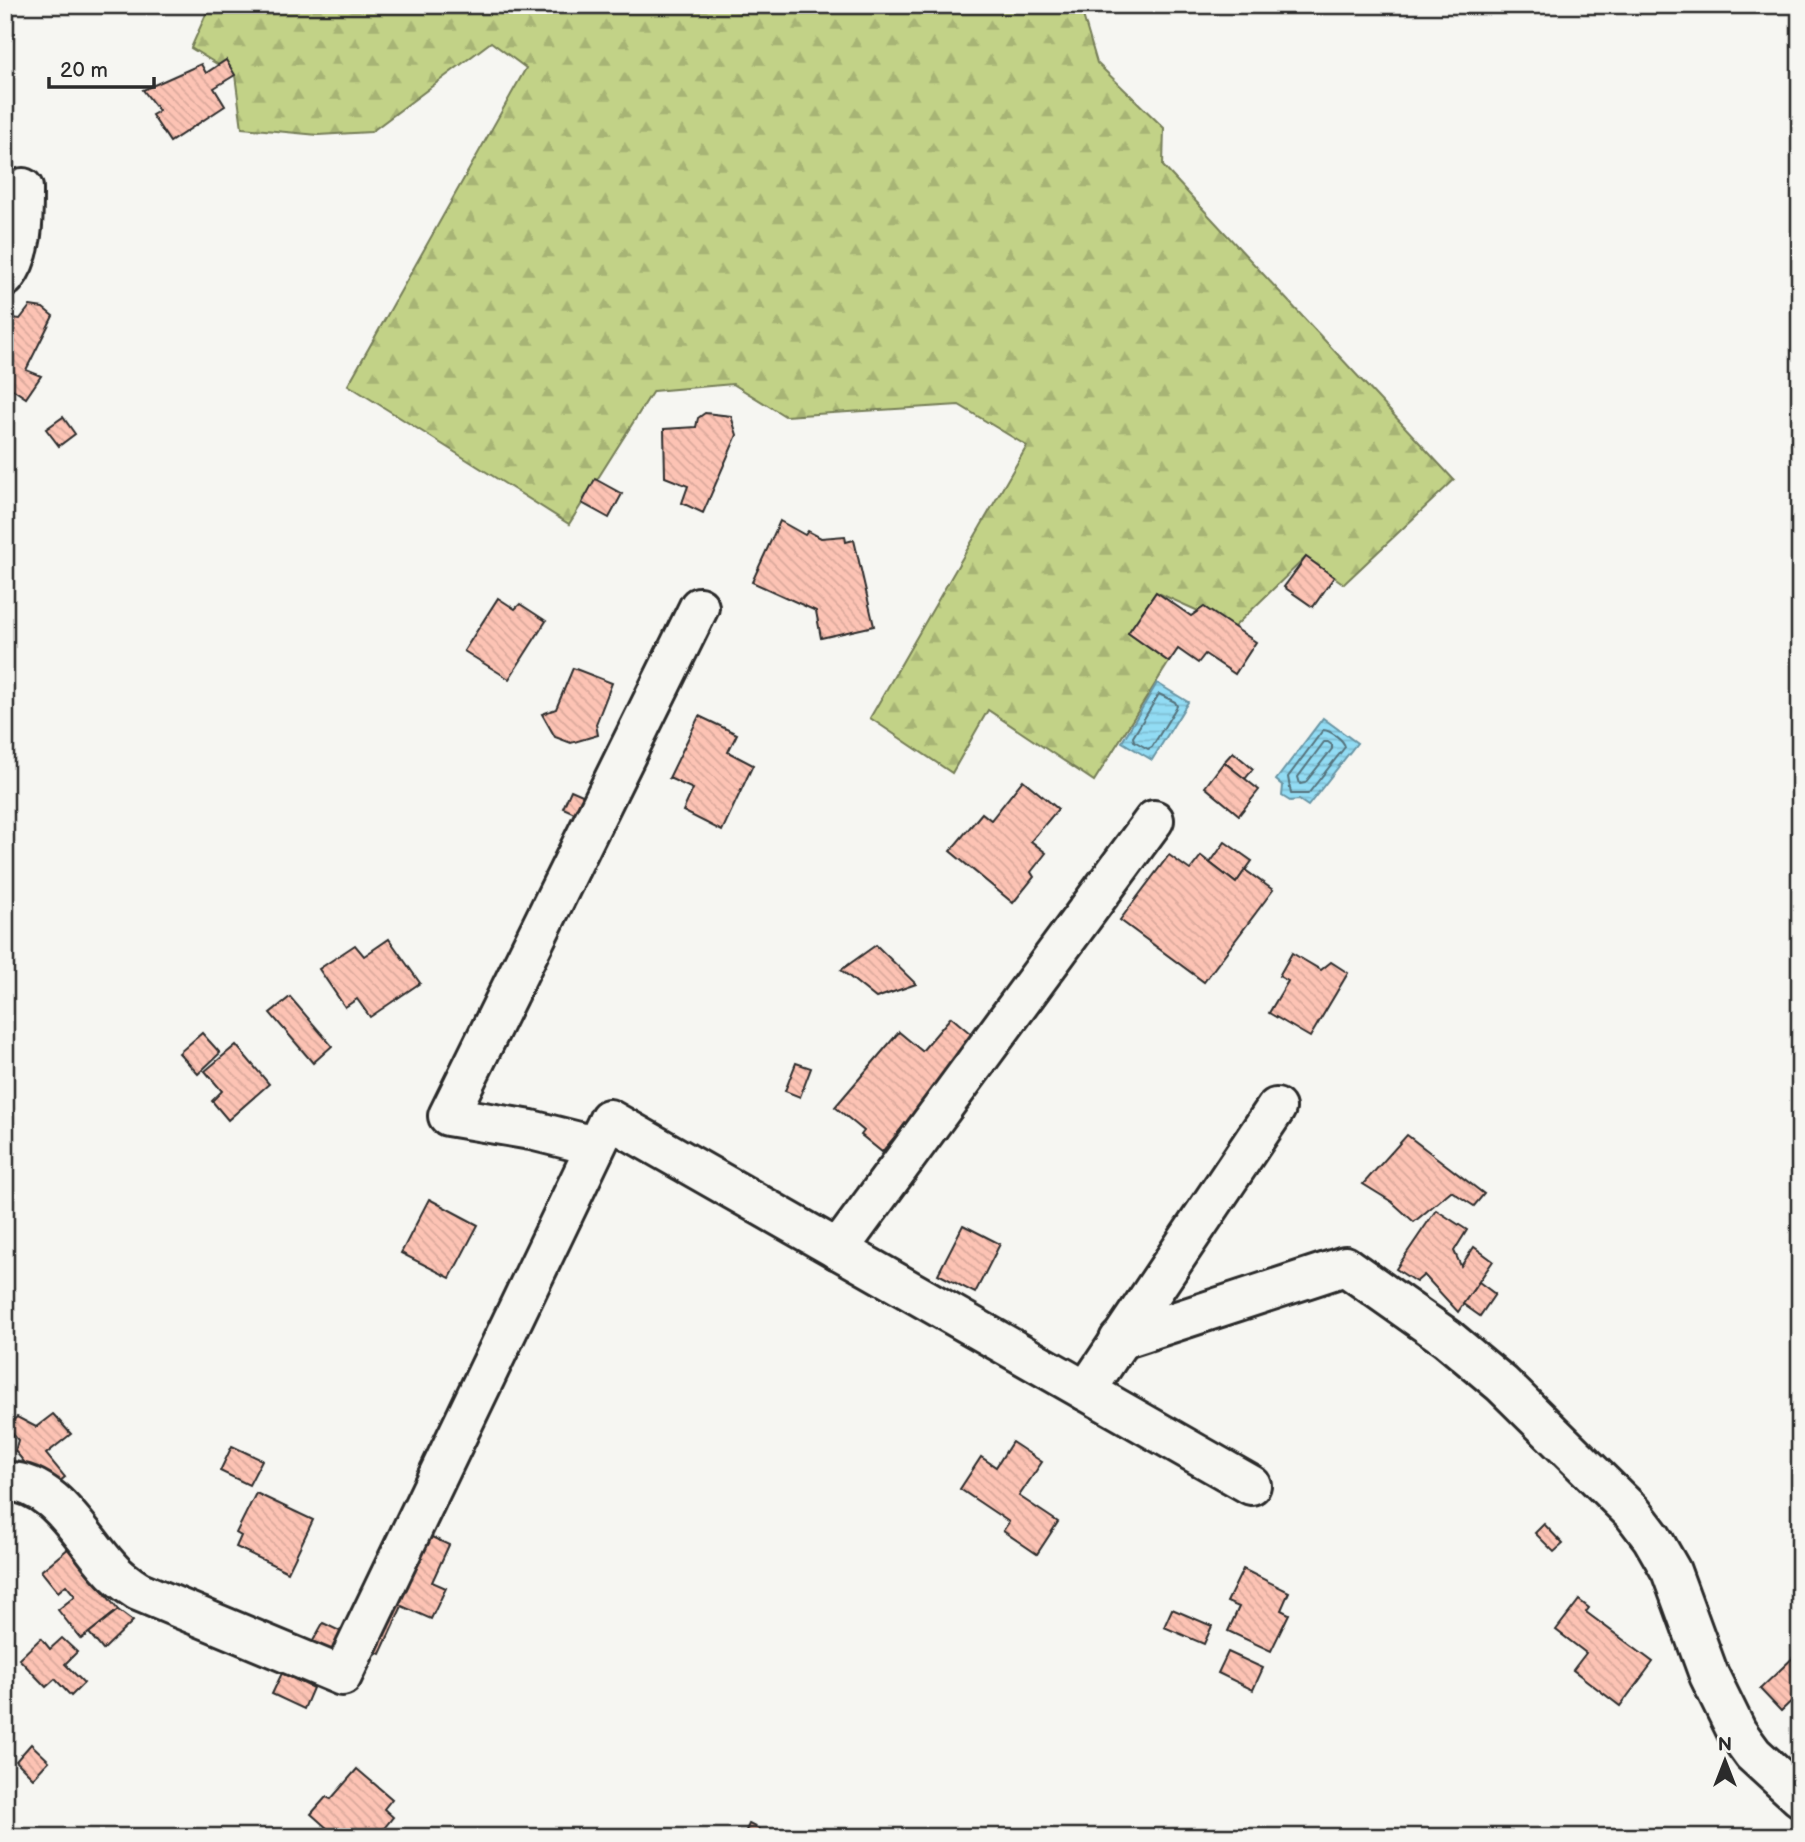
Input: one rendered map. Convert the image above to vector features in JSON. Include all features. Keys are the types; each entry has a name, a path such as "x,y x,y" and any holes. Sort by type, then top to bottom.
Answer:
{"street":[{"path":"5,277 11,270 23,228 23,188"},
{"path":"596,1146 531,1130 448,1116 699,607"},
{"path":"838,1250 1154,820"},
{"path":"1086,1391 1276,1108"},
{"path":"5,1482 28,1483 51,1500 114,1573 138,1591 342,1676 609,1119 1251,1485"},
{"path":"1119,1340 1345,1266 1447,1338 1502,1384 1633,1513 1652,1538 1671,1571 1709,1675 1737,1732 1753,1754 1800,1797"}],"green space":[{"path":"210,5 1080,5 1097,63 1164,128 1163,166 1454,480 1344,584 1306,557 1234,627 1156,592 1128,633 1169,662 1094,781 988,710 952,773 870,718 1027,446 959,405 785,416 733,384 653,391 569,524 348,385 526,68 491,42 371,132 318,135 242,128 235,75 191,48"}],"water":[{"path":"1157,683 1188,702 1152,760 1122,742"},
{"path":"1323,718 1357,743 1308,806 1299,800 1290,801 1282,796 1283,786 1276,780"}],"building":[{"path":"226,60 235,75 214,88 225,106 170,142 152,115 159,111 143,90 201,64 206,73"},
{"path":"30,306 43,308 53,316 26,370 41,376 26,398 5,384 5,317 20,319"},
{"path":"705,413 731,416 737,435 703,513 682,503 688,486 665,477 664,429 696,427 698,418"},
{"path":"63,417 75,434 59,446 46,429"},
{"path":"595,479 622,494 609,518 582,503"},
{"path":"780,521 805,535 808,531 821,538 845,536 846,542 854,540 874,626 821,638 816,611 752,582"},
{"path":"1306,557 1334,577 1313,607 1284,587"},
{"path":"1156,592 1191,616 1204,607 1256,642 1235,674 1205,654 1198,663 1178,649 1169,662 1128,633"},
{"path":"498,598 515,609 520,604 546,621 509,679 464,651"},
{"path":"573,668 612,683 596,724 598,735 571,743 555,737 542,714 556,709"},
{"path":"699,716 737,734 728,752 753,765 722,831 683,811 693,789 669,778"},
{"path":"1233,752 1253,769 1245,779 1224,762"},
{"path":"1224,762 1259,790 1239,815 1205,787"},
{"path":"1023,780 1058,809 1031,841 1046,853 1031,872 1034,877 1013,903 950,851 982,813 991,820"},
{"path":"571,790 587,797 579,815 563,808"},
{"path":"1225,842 1252,861 1236,883 1210,863"},
{"path":"1169,855 1190,870 1201,856 1236,883 1245,870 1273,890 1204,982 1120,920"},
{"path":"389,939 420,983 370,1017 357,999 345,1007 319,969 355,945 364,956"},
{"path":"876,945 916,984 876,998 841,970"},
{"path":"1292,953 1321,970 1331,962 1348,973 1310,1037 1269,1013 1288,981 1279,976"},
{"path":"290,997 332,1046 313,1063 270,1013"},
{"path":"951,1017 977,1039 882,1152 861,1135 864,1131 835,1107 899,1032 922,1051"},
{"path":"202,1033 220,1053 198,1074 179,1053"},
{"path":"236,1045 269,1084 228,1120 212,1101 222,1091 205,1071"},
{"path":"796,1063 811,1068 800,1097 785,1091"},
{"path":"1407,1135 1484,1194 1474,1206 1451,1191 1414,1222 1392,1202 1363,1184"},
{"path":"429,1199 478,1225 450,1278 401,1253"},
{"path":"1436,1210 1467,1230 1454,1251 1461,1266 1474,1247 1493,1261 1458,1312 1424,1275 1416,1282 1396,1269"},
{"path":"963,1225 1000,1244 975,1293 938,1274"},
{"path":"1479,1282 1495,1294 1480,1316 1463,1304"},
{"path":"53,1414 71,1434 46,1454 65,1477 48,1491 15,1451 18,1440 6,1426 17,1417 36,1427"},
{"path":"1012,1442 1042,1462 1019,1496 1058,1522 1037,1554 1003,1531 1009,1522 960,1489 981,1457 996,1467"},
{"path":"232,1446 262,1460 249,1485 220,1471"},
{"path":"256,1493 313,1520 288,1572 236,1547 241,1536 236,1533"},
{"path":"1544,1524 1563,1544 1554,1552 1535,1533"},
{"path":"423,1533 449,1545 432,1582 446,1588 431,1619 402,1606 380,1654 361,1645"},
{"path":"69,1548 118,1610 81,1639 58,1610 75,1596 66,1585 58,1592 41,1571"},
{"path":"1243,1569 1289,1592 1281,1610 1289,1614 1271,1651 1228,1631 1239,1607 1227,1602"},
{"path":"1579,1600 1589,1608 1586,1612 1653,1662 1620,1706 1573,1670 1586,1653 1556,1630"},
{"path":"1172,1609 1212,1626 1204,1644 1164,1627"},
{"path":"118,1610 133,1621 103,1650 89,1633"},
{"path":"323,1623 346,1634 333,1660 309,1648"},
{"path":"41,1638 50,1649 62,1638 77,1652 65,1664 84,1683 71,1696 55,1679 46,1687 19,1659"},
{"path":"1800,1651 1800,1693 1781,1711 1760,1689"},
{"path":"1228,1652 1263,1668 1253,1690 1218,1673"},
{"path":"282,1673 313,1688 304,1709 272,1694"},
{"path":"31,1744 49,1761 33,1778 16,1761"},
{"path":"357,1769 392,1799 384,1809 393,1817 377,1837 337,1837 311,1814 326,1797 331,1799"},
{"path":"749,1824 775,1837 743,1837"}]}
